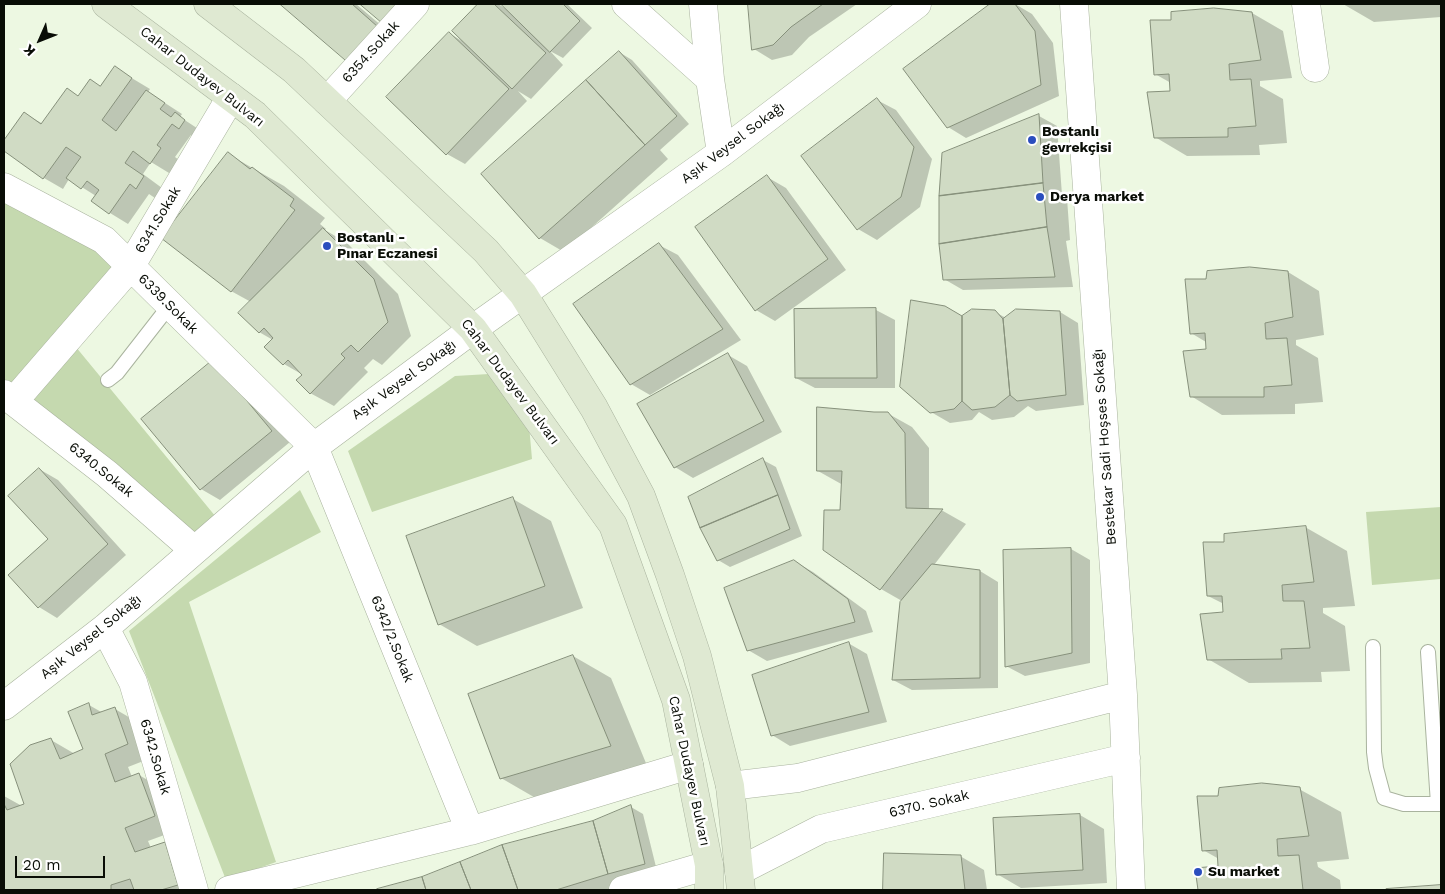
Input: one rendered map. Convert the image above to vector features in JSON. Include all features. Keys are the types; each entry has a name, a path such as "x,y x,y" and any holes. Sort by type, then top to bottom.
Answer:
{"main road":[{"name":"Cahar Dudayev Bulvarı","path":"106,4 255,115 474,329 613,525 676,700 709,878"},
{"path":"208,4 294,70 486,250 523,294 594,408 641,496 697,656 730,786 740,880"}],"street":[{"name":"6354.Sokak","path":"327,101 415,4"},
{"path":"626,4 710,79"},
{"path":"703,4 710,79 721,153"},
{"name":"Aşık Veysel Sokağı","path":"4,706 105,628 314,447 474,329 721,153 917,4"},
{"name":"Bestekar Sadi Hoşses Sokağı","path":"1074,4 1123,695 1130,890"},
{"path":"1306,4 1315,68"},
{"name":"6341.Sokak","path":"9,398 130,267 231,97"},
{"name":"6339.Sokak","path":"4,188 104,240 314,447"},
{"name":"6340.Sokak","path":"9,398 107,474 194,550"},
{"name":"6342/2.Sokak","path":"314,447 470,830"},
{"name":"6342.Sokak","path":"105,628 134,682 194,890"},
{"path":"730,786 798,778 1123,695"},
{"name":"6370. Sokak","path":"740,880 821,829 1126,758"},
{"path":"229,890 470,830 689,765"},
{"path":"623,890 709,878"}],"lane":[{"path":"108,380 117,373 170,306"},
{"path":"1374,647 1374,752 1376,768 1384,798 1404,804 1440,804 1428,652"}],"green space":[{"path":"4,198 95,247 117,266 66,335 216,517 195,537 4,383"},
{"path":"489,374 529,425 532,459 372,512 348,451 455,376"},
{"path":"300,490 321,532 189,602 276,862 226,880 129,631"},
{"path":"1441,507 1441,579 1372,585 1366,512"}],"building":[{"path":"280,4 352,4 378,27 348,62"},
{"path":"360,4 403,4 385,25"},
{"path":"478,4 494,4 546,53 512,89 452,31"},
{"path":"501,4 563,4 580,21 550,52"},
{"path":"748,4 823,4 791,27 773,45 752,50"},
{"path":"990,4 1015,4 1035,31 1041,85 947,128 903,69"},
{"path":"1214,8 1252,12 1261,60 1229,64 1230,80 1251,79 1256,126 1228,128 1228,137 1154,138 1147,92 1170,91 1169,74 1154,75 1150,20 1171,20 1171,12"},
{"path":"449,32 509,89 446,155 386,97"},
{"path":"619,51 677,116 645,145 586,80"},
{"path":"115,66 132,78 102,120 116,131 146,90 165,103 160,109 171,117 175,112 185,120 179,129 172,124 157,145 161,148 150,164 133,151 125,163 144,176 136,189 130,184 109,214 91,201 99,190 87,181 81,189 66,178 81,157 66,147 43,179 4,151 4,140 24,112 41,124 67,88 78,96 90,79 100,86"},
{"path":"586,80 645,145 539,239 481,174"},
{"path":"877,98 914,147 901,197 857,230 801,156"},
{"path":"1039,114 1043,183 939,196 942,153"},
{"path":"228,152 250,169 252,167 294,199 290,206 295,210 231,292 161,238"},
{"path":"767,175 828,259 755,311 695,227"},
{"path":"1043,183 1047,227 939,244 939,196"},
{"path":"1047,227 1055,277 943,280 939,244"},
{"path":"323,228 374,279 388,322 358,352 351,345 341,354 345,358 310,394 296,380 302,375 288,360 283,365 264,347 273,338 264,328 259,333 238,313"},
{"path":"659,243 723,329 630,385 573,304"},
{"path":"1250,267 1288,271 1293,317 1265,323 1266,339 1287,338 1292,385 1264,387 1264,397 1190,397 1183,351 1206,349 1205,333 1190,334 1185,279 1206,279 1207,271"},
{"path":"911,300 945,306 962,316 962,401 954,409 930,413 900,387"},
{"path":"876,308 877,378 795,378 794,309"},
{"path":"972,309 995,310 1003,319 1010,395 995,407 972,410 962,401 962,316"},
{"path":"1016,309 1060,311 1066,395 1017,401 1010,395 1003,319"},
{"path":"728,353 764,421 674,468 637,404"},
{"path":"213,360 272,431 200,490 141,419"},
{"path":"817,407 888,412 905,433 906,508 943,509 880,590 823,550 824,510 840,510 842,471 817,471"},
{"path":"763,458 778,495 700,528 688,497"},
{"path":"39,468 108,544 38,608 8,575 48,539 8,496"},
{"path":"778,495 790,529 717,561 700,528"},
{"path":"513,497 545,586 438,625 406,536"},
{"path":"1306,526 1314,582 1282,585 1283,601 1304,601 1310,648 1281,649 1282,659 1207,660 1200,614 1223,612 1222,596 1207,596 1203,542 1224,542 1224,534"},
{"path":"1071,548 1072,653 1005,667 1003,550"},
{"path":"794,560 848,599 855,622 747,651 724,588"},
{"path":"932,564 980,570 980,678 892,680 900,602"},
{"path":"849,642 869,712 771,736 752,675"},
{"path":"573,655 611,746 500,779 468,694"},
{"path":"89,703 92,715 115,707 128,744 105,754 115,782 139,773 155,816 125,828 135,852 165,842 178,885 161,890 134,890 130,879 111,885 111,890 4,890 4,804 7,810 24,804 10,764 30,745 51,738 60,759 83,749 68,712"},
{"path":"1262,783 1300,787 1309,836 1277,839 1278,856 1299,855 1303,890 1198,890 1195,868 1218,866 1217,850 1202,851 1197,796 1218,796 1219,788"},
{"path":"631,805 645,864 608,874 593,821"},
{"path":"1080,814 1083,870 996,875 993,818"},
{"path":"593,821 608,874 556,890 518,890 502,845"},
{"path":"502,845 518,890 471,890 460,862"},
{"path":"884,853 961,855 965,890 883,890"},
{"path":"460,862 471,890 426,890 422,877"},
{"path":"422,877 426,890 377,889"},
{"path":"1441,885 1441,890 1386,890 1386,889"}],"place":[{"name":"Bostanlı gevrekçisi","path":"1032,140"},
{"name":"Derya market","path":"1040,197"},
{"name":"Bostanlı - Pınar Eczanesi","path":"327,246"},
{"name":"Su market","path":"1198,872"}]}
